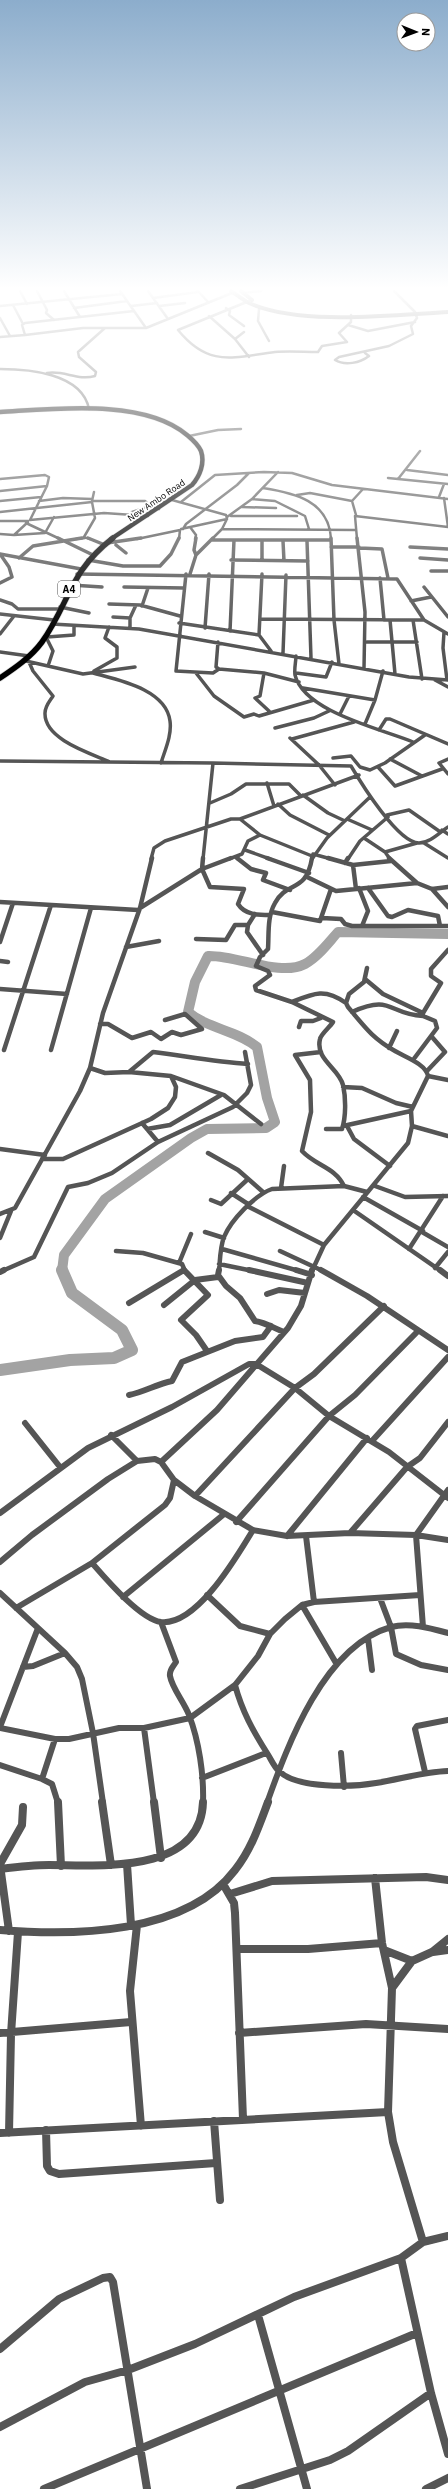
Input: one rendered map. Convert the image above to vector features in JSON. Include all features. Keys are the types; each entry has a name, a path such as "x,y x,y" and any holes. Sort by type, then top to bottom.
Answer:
{"main road":[{"name":"New Ambo Road","path":"0,412 89,409 115,411 150,417 173,426 189,436 201,451 202,468 195,482 172,500 106,544 88,560 71,585 46,637 29,656 0,678"}],"street":[{"path":"189,436 218,430 241,429"},
{"path":"398,479 407,470 420,451"},
{"path":"407,470 448,475"},
{"path":"181,502 195,493 215,475 278,472 298,474 332,485 446,498 448,527 374,520 363,515 356,515"},
{"path":"190,574 196,555 213,540 222,529 228,517 252,499 278,472"},
{"path":"88,560 112,566 155,567 164,563 186,524 237,486 249,473"},
{"path":"0,479 47,476 49,478 47,486 28,521 14,535"},
{"path":"388,478 448,484"},
{"path":"11,479 13,489"},
{"path":"439,498 444,484"},
{"path":"0,491 47,486"},
{"path":"263,488 297,495 310,493 352,501"},
{"path":"352,501 363,489"},
{"path":"85,538 95,514 92,501 94,492"},
{"path":"297,495 323,512 330,530 334,620 339,664"},
{"path":"0,501 41,497"},
{"path":"39,501 63,498 92,501"},
{"path":"252,499 275,501 305,516 309,529"},
{"path":"0,512 92,501 143,500 150,506 159,509"},
{"path":"172,500 223,513 228,517"},
{"path":"352,501 356,515 353,525 359,548 366,620 364,668"},
{"path":"130,513 150,506"},
{"path":"242,507 276,508"},
{"path":"0,521 28,521 54,517 95,514 130,513 148,516"},
{"path":"19,558 33,546 85,538 106,544 116,545 154,534 182,529 228,517 297,516"},
{"path":"0,534 14,535 45,533 52,524 54,517"},
{"path":"28,521 45,533 93,555"},
{"path":"190,527 196,535 194,550 196,555"},
{"path":"222,529 355,530"},
{"path":"213,540 331,540"},
{"path":"230,631 231,575 234,540"},
{"path":"262,541 262,560"},
{"path":"283,541 284,560"},
{"path":"307,541 311,658"},
{"path":"116,545 126,553"},
{"path":"331,547 382,549 388,578"},
{"path":"410,547 448,549"},
{"path":"0,554 79,572 150,575 332,576 388,578 400,581 424,620 446,633 443,648 448,680 435,680 395,674 271,650 130,628 74,626 0,614"},
{"path":"0,554 9,566 12,577 0,583"},
{"path":"420,558 448,560"},
{"path":"232,560 308,561"},
{"path":"150,575 155,567"},
{"path":"431,571 448,571"},
{"path":"185,575 209,575"},
{"path":"185,575 179,623 176,671 213,673 219,669 264,672 299,682"},
{"path":"205,628 209,575"},
{"path":"259,635 262,575"},
{"path":"283,653 286,620 286,576"},
{"path":"380,578 384,620"},
{"path":"71,585 102,587"},
{"path":"124,587 184,588"},
{"path":"424,587 430,597 448,618"},
{"path":"142,606 148,588"},
{"path":"411,601 430,597"},
{"path":"0,600 12,604 18,609 60,608 89,613"},
{"path":"109,604 142,606 180,616"},
{"path":"130,628 130,618 136,605"},
{"path":"0,634 14,616"},
{"path":"114,617 130,618"},
{"path":"261,619 424,620"},
{"path":"390,620 395,674"},
{"path":"413,620 422,678"},
{"path":"179,623 259,635 271,650"},
{"path":"48,666 53,651 46,637 74,635 74,626"},
{"path":"88,674 117,658 117,647 105,638 109,628"},
{"path":"218,642 216,667 219,669"},
{"path":"366,642 417,642"},
{"path":"0,652 29,656"},
{"path":"296,656 293,667 299,682 314,700 330,711 340,714 354,722 396,734 413,742"},
{"path":"23,661 79,674 135,667"},
{"path":"29,662 31,670 46,684 53,696 46,708 47,725 64,740 110,762"},
{"path":"296,673 326,677 332,662"},
{"path":"365,724 375,700 383,671"},
{"path":"264,672 260,696 255,698 269,712"},
{"path":"93,673 115,679 154,695 162,703 170,720 169,735 161,763"},
{"path":"196,673 214,696 244,716 254,714 259,716 314,700"},
{"path":"435,680 448,687"},
{"path":"303,688 375,700"},
{"path":"340,714 349,696"},
{"path":"275,728 330,711"},
{"path":"379,730 386,719 390,719 448,744"},
{"path":"335,785 319,765 291,739 354,722"},
{"path":"333,758 351,756 356,764 363,770 370,771 425,735"},
{"path":"390,759 422,776"},
{"path":"448,759 439,763 442,769 448,774"},
{"path":"0,761 351,766 359,775 370,797 388,816 406,840 424,843 433,839 441,831 448,827"},
{"path":"213,763 208,827 202,869 210,887 244,889 238,901 239,906 255,914 271,914 319,921 322,918 342,919 347,925 362,926 448,926"},
{"path":"378,767 395,786 442,769"},
{"path":"0,1238 11,1211 80,1091 90,1068 100,1024 139,909 154,848 165,841 231,819 240,819 359,775"},
{"path":"267,783 276,805 290,815 329,835"},
{"path":"210,803 246,784 289,784 328,813 372,830"},
{"path":"370,797 329,835 312,855 308,875 279,898 271,914 268,949 256,966 268,971 270,975 255,986 256,990 292,1002 333,1024 320,1037 321,1052 343,1087 346,1109 345,1126 354,1138 390,1166"},
{"path":"345,863 364,838 388,816 409,810 448,834"},
{"path":"240,819 260,835 312,855 353,865 391,861"},
{"path":"0,902 91,908 139,909 202,869 242,854 248,841 260,835"},
{"path":"364,838 385,852 391,861 417,883 432,889 448,907"},
{"path":"385,852 418,843"},
{"path":"424,843 448,858"},
{"path":"245,850 308,875 336,891 417,883"},
{"path":"236,857 251,869 266,873 263,880 290,890"},
{"path":"353,865 357,889 368,911 362,926"},
{"path":"432,889 448,887"},
{"path":"368,888 381,909 390,917 391,925"},
{"path":"322,918 331,889"},
{"path":"0,942 13,903"},
{"path":"4,1050 22,990 51,905"},
{"path":"51,1050 91,908"},
{"path":"390,917 408,910 438,916 440,918 440,926"},
{"path":"255,914 248,925 248,936 262,956"},
{"path":"196,938 226,940 235,925 248,925"},
{"path":"126,947 159,941"},
{"path":"423,1014 441,983 431,976 431,969 448,950"},
{"path":"0,962 8,962"},
{"path":"346,1003 352,991 363,984 367,968"},
{"path":"365,979 383,994 435,1021 437,1028 432,1037 413,1060"},
{"path":"0,989 67,994"},
{"path":"161,1462 196,1432 296,1317 312,1275 314,1264 324,1245 367,1192 375,1186 408,1143 412,1126 412,1109 428,1076 427,1071 413,1060 389,1048 367,1032 346,1003 336,996 315,992 292,1002"},
{"path":"352,1012 368,1004 379,1002 423,1014"},
{"path":"100,1024 108,1024 132,1038 151,1032 161,1039 172,1032 181,1035 202,1029 185,1014 165,1020"},
{"path":"299,1027 301,1021 313,1021 321,1018"},
{"path":"389,1048 396,1031"},
{"path":"427,1071 436,1064 445,1052 432,1037"},
{"path":"129,1072 153,1052 196,1057 206,1061 248,1064"},
{"path":"0,1272 34,1257 68,1187 88,1183 112,1173 146,1152 158,1142 210,1119 235,1105 247,1093 251,1085 245,1052"},
{"path":"321,1052 295,1055 310,1080 311,1112 302,1151 307,1156 337,1172 344,1186"},
{"path":"90,1068 104,1073 129,1072 171,1076 221,1095 261,1124"},
{"path":"0,1149 63,1159 142,1124 168,1108 175,1097 176,1088 171,1076"},
{"path":"428,1076 448,1080"},
{"path":"343,1087 362,1088 392,1102 412,1109"},
{"path":"147,1129 170,1125 221,1095"},
{"path":"326,1129 342,1130 345,1126 412,1109"},
{"path":"142,1124 158,1142"},
{"path":"412,1126 448,1136"},
{"path":"208,1153 238,1170 263,1192"},
{"path":"281,1188 284,1166"},
{"path":"211,1200 221,1204 231,1193 248,1179"},
{"path":"218,1277 224,1238 248,1205 263,1192 281,1188 344,1186 367,1192"},
{"path":"375,1186 405,1197 446,1196"},
{"path":"231,1193 248,1205 324,1245"},
{"path":"409,1249 446,1196"},
{"path":"363,1197 448,1247"},
{"path":"353,1210 448,1276"},
{"path":"0,1214 11,1211"},
{"path":"205,1232 224,1238"},
{"path":"179,1263 191,1234"},
{"path":"222,1249 312,1275"},
{"path":"116,1251 137,1252 179,1263 195,1280 208,1297 181,1320 196,1335 207,1351"},
{"path":"280,1251 314,1264 384,1306 418,1331 448,1350"},
{"path":"435,1268 448,1252"},
{"path":"219,1264 308,1284"},
{"path":"129,1303 184,1270"},
{"path":"164,1305 195,1280 218,1277"},
{"path":"218,1277 240,1298 254,1319 268,1323 284,1332"},
{"path":"267,1294 279,1290 305,1294"},
{"path":"195,1496 295,1388 331,1358 384,1306"},
{"path":"129,1395 140,1393 157,1384 172,1381 182,1362 207,1351 235,1342 263,1338 271,1326"},
{"path":"236,1522 329,1416 355,1395 418,1331"},
{"path":"287,1536 369,1440 448,1357"},
{"path":"0,1513 60,1467 111,1435 172,1407 244,1366 256,1364 295,1388 329,1416 369,1440 445,1497"},
{"path":"350,1533 407,1467 420,1458 448,1422"},
{"path":"25,1423 60,1467"},
{"path":"111,1435 137,1461"},
{"path":"0,1562 94,1490 137,1461 155,1459 161,1462 174,1480 195,1496 223,1515 252,1530 287,1536 350,1533 416,1535 448,1540"},
{"path":"16,1608 92,1563 164,1505 170,1498 174,1480"},
{"path":"423,1627 416,1535 445,1497 448,1490"},
{"path":"123,1597 223,1515"},
{"path":"161,1622 184,1616 207,1595 236,1558 252,1530"},
{"path":"306,1536 314,1602"},
{"path":"0,1867 111,1865 127,1864 161,1858 193,1833 201,1821 204,1806 202,1778 190,1718 170,1677 170,1670 176,1662 161,1622 123,1597 92,1563"},
{"path":"0,1593 65,1653 77,1667 82,1679 93,1733 111,1865"},
{"path":"207,1595 240,1626 270,1634"},
{"path":"38,1628 0,1727 55,1739 69,1739 119,1728 144,1728 190,1718 235,1685 258,1656 270,1634 302,1605 314,1602 420,1595"},
{"path":"380,1598 391,1627 396,1654 421,1665 448,1670"},
{"path":"302,1605 336,1663"},
{"path":"0,1930 18,1932 65,1932 134,1925 176,1913 223,1884 248,1853 279,1772 308,1711 336,1663 368,1638 391,1627 423,1627 448,1633"},
{"path":"368,1638 372,1670"},
{"path":"23,1667 33,1666 65,1653"},
{"path":"235,1685 250,1727 279,1772 306,1783 344,1787 378,1783 425,1772 448,1770"},
{"path":"425,1772 415,1729 417,1726 448,1720"},
{"path":"144,1728 161,1858"},
{"path":"42,1779 55,1739"},
{"path":"202,1778 266,1753"},
{"path":"341,1753 344,1787"},
{"path":"0,1766 42,1779 52,1784 58,1796 62,1866"},
{"path":"9,1931 0,1867 22,1825 22,1807"},
{"path":"127,1864 134,1925 130,1991 131,2022 141,2126"},
{"path":"230,1894 272,1881 426,1877 448,1880"},
{"path":"375,1878 383,1946 392,1988 388,2112 396,2156 423,2242"},
{"path":"223,1884 234,1903 243,2119"},
{"path":"9,2133 11,2034 18,1932"},
{"path":"392,1988 412,1961 432,1952 448,1939"},
{"path":"237,1949 308,1949 383,1946 412,1961"},
{"path":"432,1952 448,1950"},
{"path":"0,2033 11,2034 131,2022"},
{"path":"239,2033 366,2024 448,2029"},
{"path":"0,2133 388,2112"},
{"path":"214,2121 220,2200"},
{"path":"46,2130 47,2166 50,2171 59,2174 216,2163"},
{"path":"0,2427 85,2382 128,2370 258,2315 300,2295 401,2258 423,2242 448,2236"},
{"path":"401,2258 416,2333 448,2454"},
{"path":"0,2349 59,2299 103,2278 110,2277 113,2282 128,2370 139,2451 147,2489"},
{"path":"258,2315 281,2392 307,2489"},
{"path":"44,2489 68,2477 139,2451 281,2392 416,2333"},
{"path":"240,2489 330,2460 348,2451 431,2393"},
{"path":"426,2489 448,2478"}],"waterway":[{"path":"62,1270 64,1255 105,1199 191,1138 207,1129 266,1128 275,1122 267,1098 257,1047 249,1041 204,1022 188,1012 195,982 208,956 271,967 295,967 305,964 314,958 338,932 448,934"},
{"path":"0,1370 70,1360 114,1358 132,1350 122,1330 72,1293 62,1270"}]}
